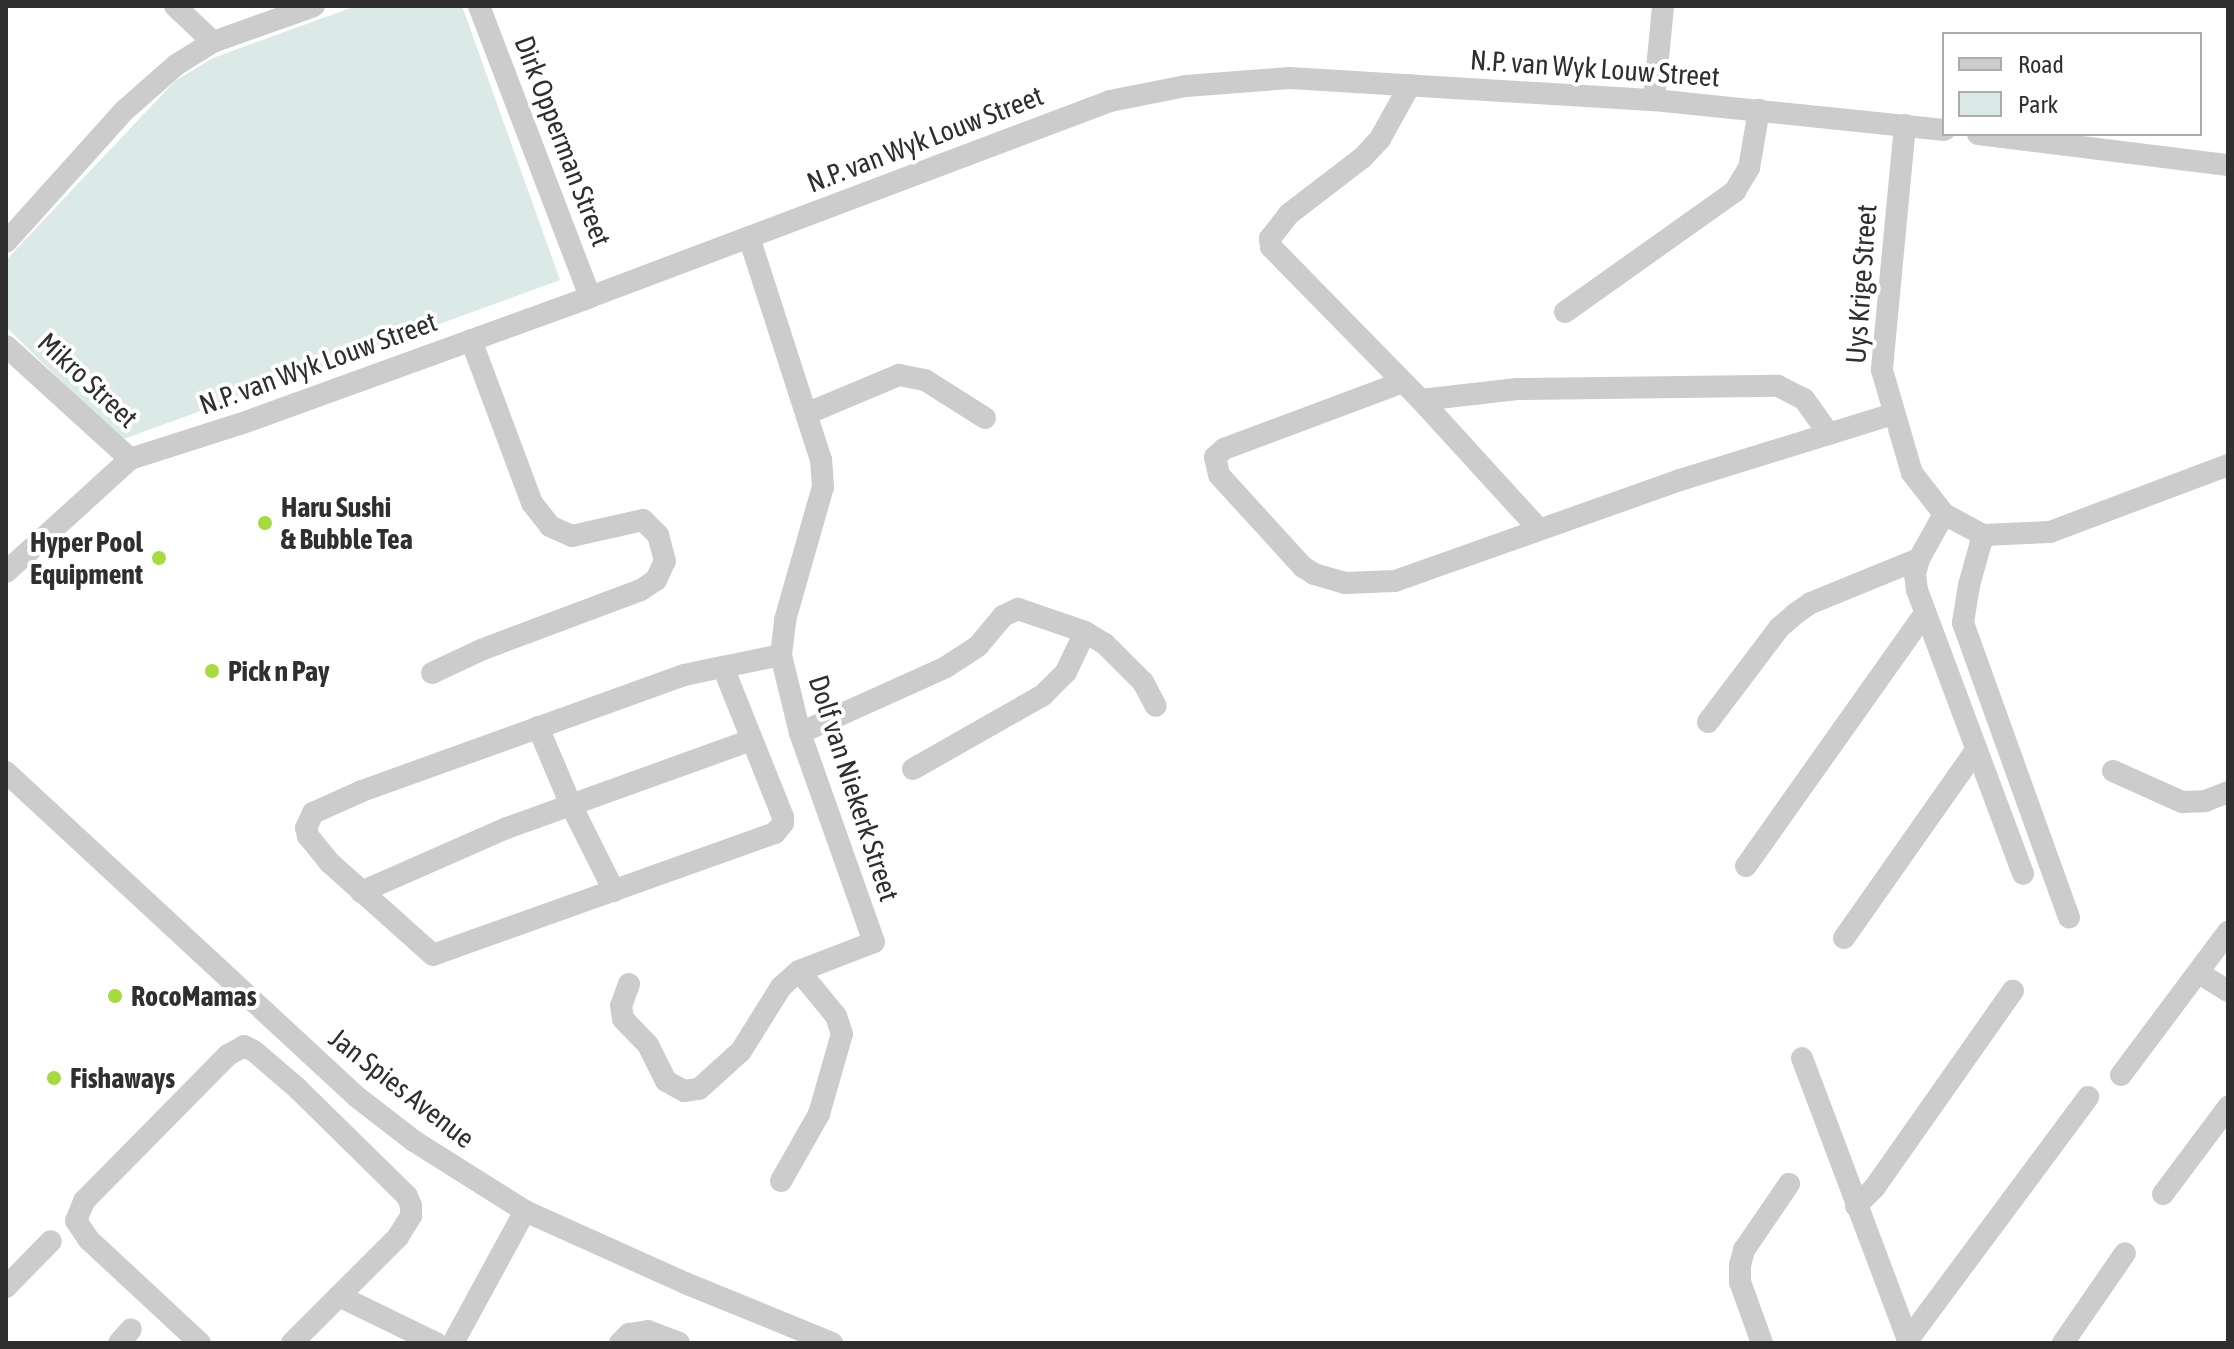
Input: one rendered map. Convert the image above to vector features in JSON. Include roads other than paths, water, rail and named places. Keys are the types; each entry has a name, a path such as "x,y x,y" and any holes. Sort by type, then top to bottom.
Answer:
{"street":[{"path":"175,6 213,42"},
{"path":"6,242 125,110 176,65 213,42 314,6"},
{"name":"Dirk Opperman Street","path":"479,6 590,297"},
{"path":"1654,100 1663,6"},
{"name":"N.P. van Wyk Louw Street","path":"7,571 130,459 240,424 590,297 1110,101 1186,86 1290,78 1654,100 1942,130"},
{"path":"1410,85 1380,139 1362,158 1289,214 1270,238 1279,257 1421,400 1538,528"},
{"path":"1565,312 1735,191 1749,168 1759,110"},
{"name":"Uys Krige Street","path":"1905,125 1882,370 1912,473 1944,514 1983,535"},
{"path":"1994,136 2228,165"},
{"name":"Dolf van Niekerk Street","path":"749,237 821,460 823,487 785,620 781,655 800,733 874,942 799,971"},
{"path":"432,673 481,650 641,590 656,580 665,561 658,535 643,520 572,536 550,526 532,503 471,340"},
{"name":"Mikro Street","path":"6,346 130,459"},
{"path":"806,414 899,375 925,380 985,418"},
{"path":"1403,382 1224,449 1215,457 1217,472 1303,567 1345,583 1395,581 1538,528 1893,414"},
{"path":"1421,400 1517,389 1778,386 1804,399 1829,434"},
{"path":"2069,917 1963,623 1969,585 1983,535 2050,532 2228,465"},
{"path":"1944,514 1919,559 1915,574 1925,613 2023,874"},
{"path":"1708,722 1779,628 1795,614 1811,603 1919,559"},
{"path":"800,733 946,667 978,646 1010,611 1032,613 1085,632 1123,658 1152,694 1156,706"},
{"path":"1746,866 1925,613"},
{"path":"913,769 1043,695 1066,672 1085,632"},
{"path":"723,667 783,817 780,829 433,955 361,892 308,836 306,828 313,813 362,791 684,675 781,655"},
{"path":"538,727 571,805 614,891"},
{"path":"361,892 507,828 752,740"},
{"path":"1844,938 1976,750"},
{"path":"6,758 12,778"},
{"path":"2113,771 2182,802 2205,801 2228,792"},
{"name":"Jan Spies Avenue","path":"12,778 357,1097 436,1156 525,1211 685,1283 832,1343"},
{"path":"2121,1075 2228,932"},
{"path":"629,984 621,1006 623,1019 648,1045 666,1081 684,1091 699,1089 741,1051 781,987 799,971 836,1016 842,1034 819,1114 781,1181"},
{"path":"2199,973 2228,991"},
{"path":"1856,1206 1882,1178 2013,991"},
{"path":"200,1343 89,1240 76,1221 84,1201 238,1048 248,1046 297,1088 407,1196 411,1206 411,1216 398,1237 292,1343"},
{"path":"1802,1058 1908,1342"},
{"path":"1908,1342 2088,1097"},
{"path":"2163,1194 2228,1107"},
{"path":"1762,1343 1740,1282 1740,1265 1744,1250 1789,1184"},
{"path":"453,1343 525,1211"},
{"path":"6,1287 51,1241"},
{"path":"2063,1343 2125,1253"},
{"path":"339,1296 436,1343"},
{"path":"620,1343 629,1334 648,1331 679,1343"}],"place":[{"name":"Haru Sushi & Bubble Tea","path":"265,523"},
{"name":"Hyper Pool Equipment","path":"159,558"},
{"name":"Pick n Pay","path":"212,671"},
{"name":"RocoMamas","path":"115,996"},
{"name":"Fishaways","path":"54,1078"}]}
